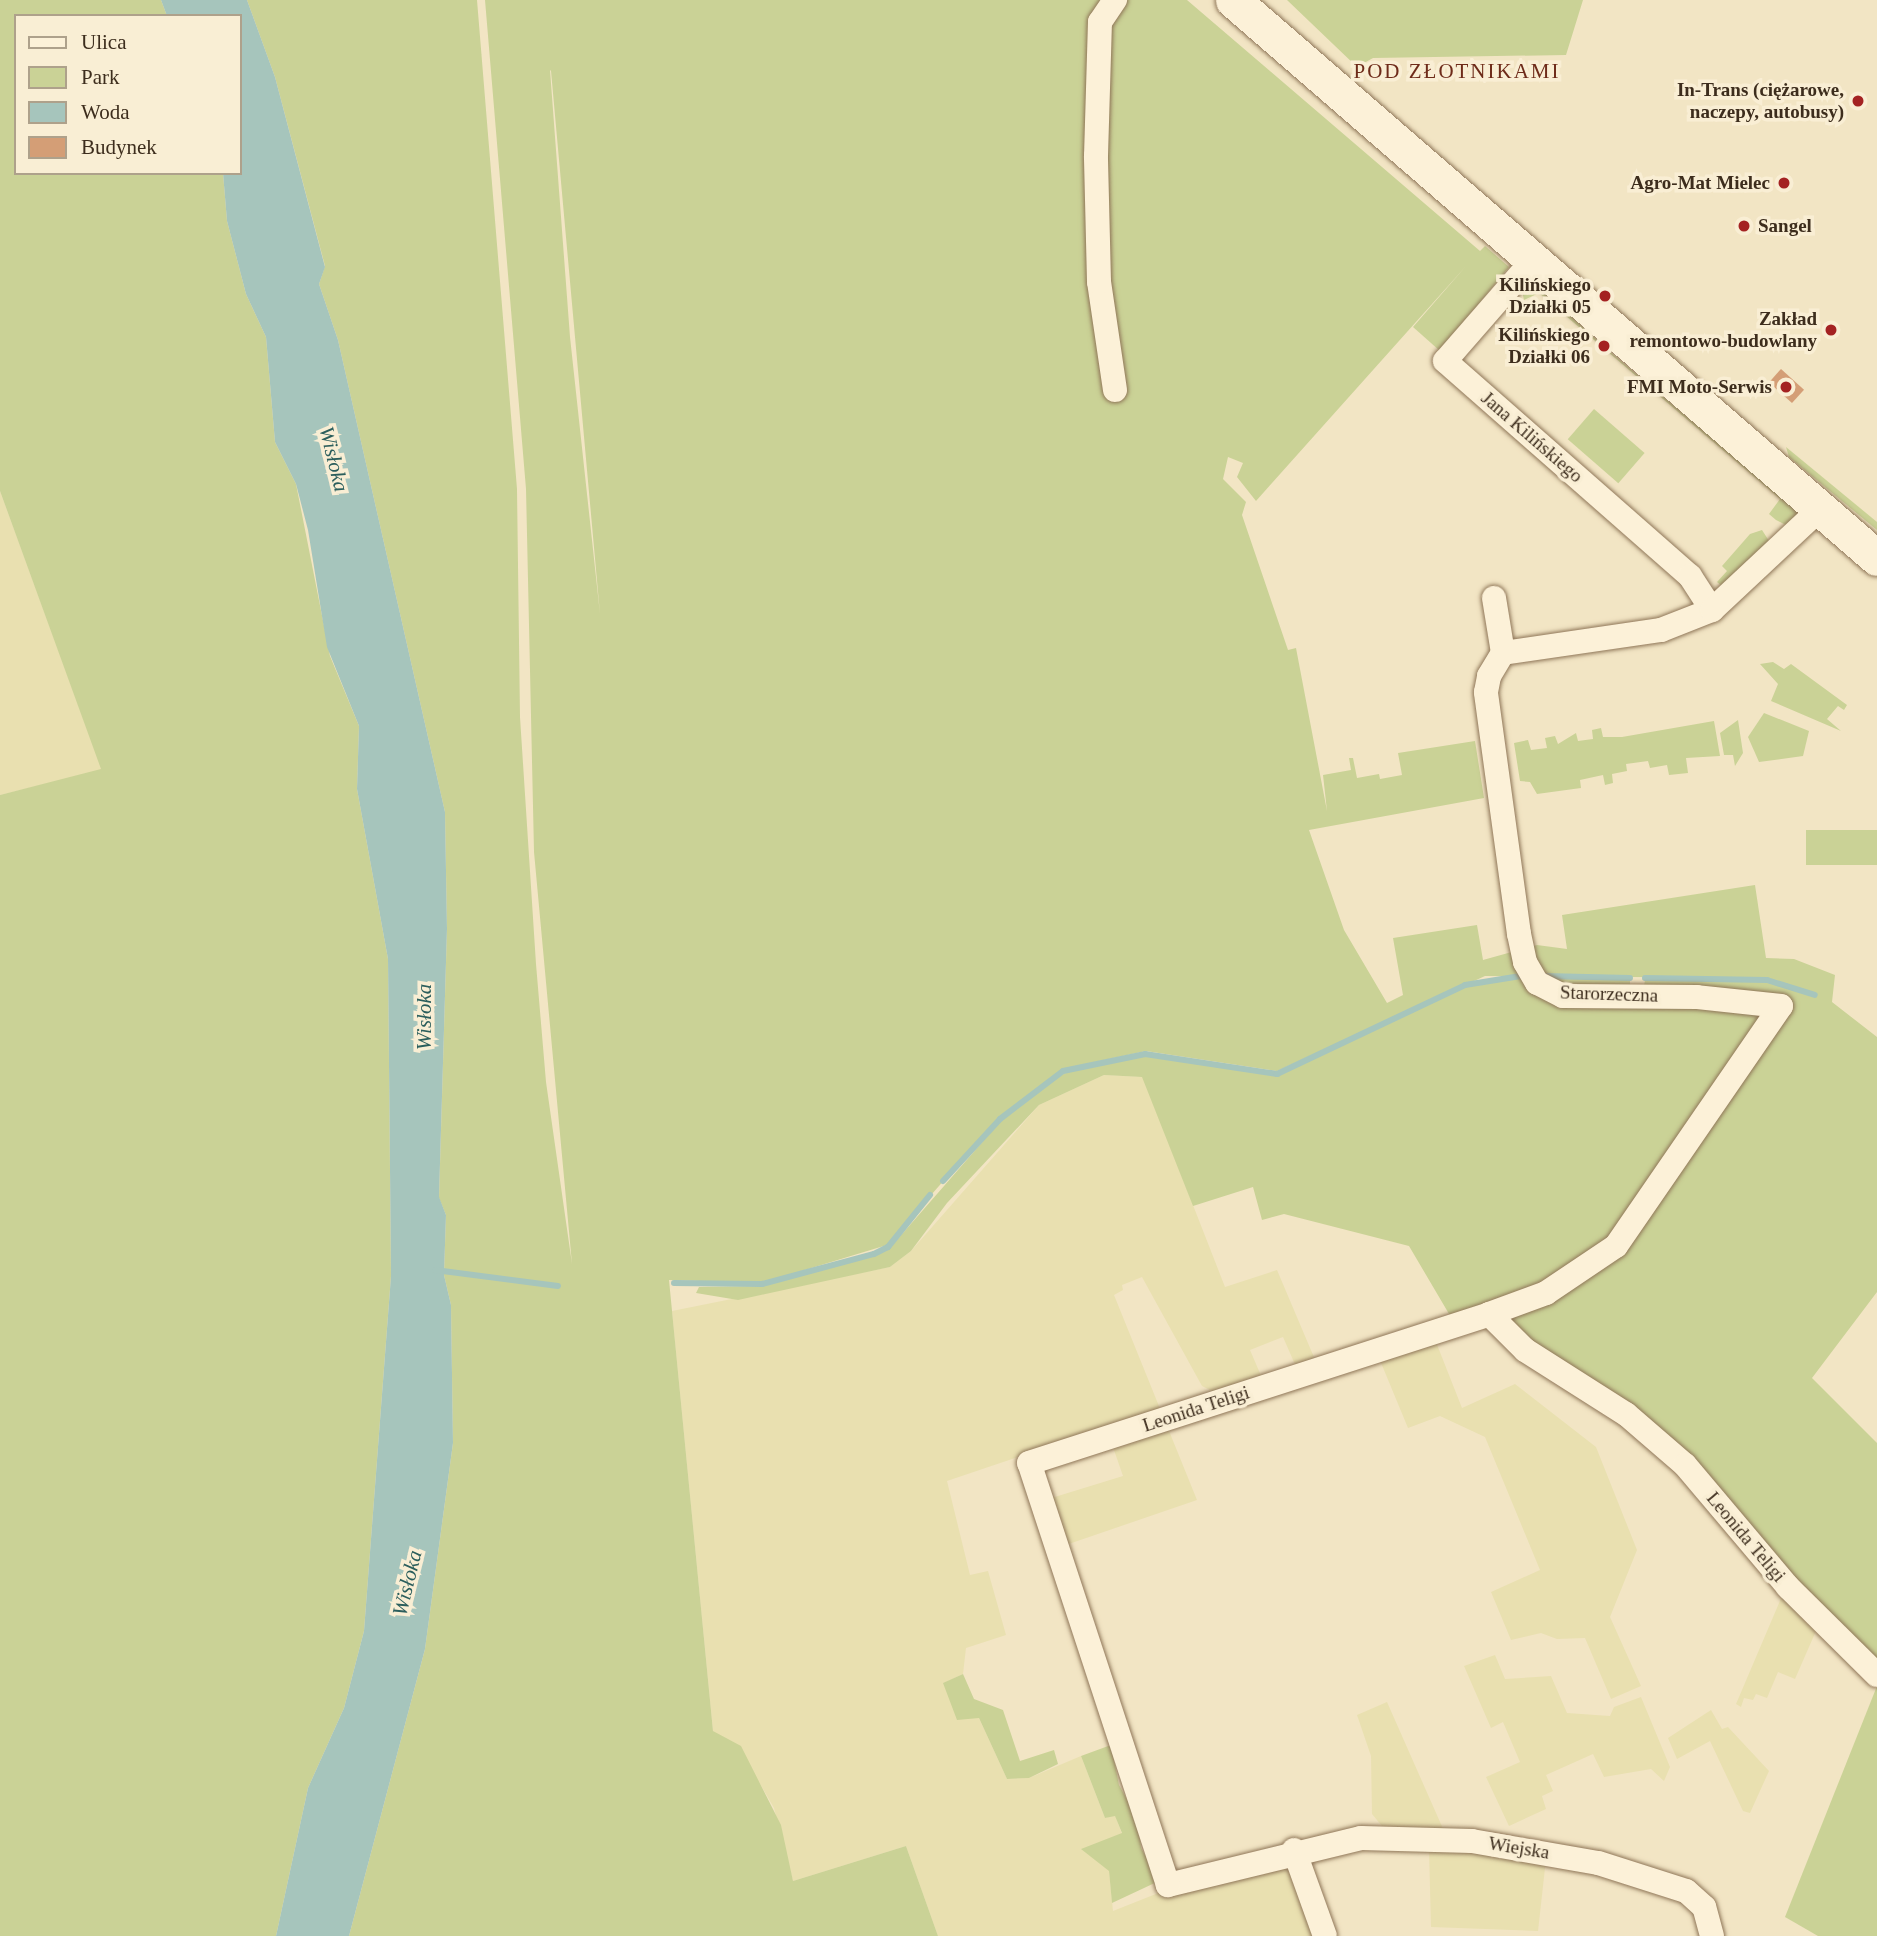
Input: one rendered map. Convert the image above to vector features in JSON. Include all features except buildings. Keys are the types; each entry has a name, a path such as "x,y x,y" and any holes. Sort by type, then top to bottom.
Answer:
{"street":[{"path":"1115,0 1100,22 1096,156 1098,272 1115,390"},
{"path":"1233,0 1877,558"},
{"name":"Jana Kilińskiego","path":"1534,259 1445,361 1689,576 1712,610"},
{"path":"1494,598 1503,653 1661,630 1712,610 1821,508"},
{"name":"Starorzeczna","path":"1489,1314 1546,1293 1616,1246 1781,1006 1697,997 1563,996 1537,983 1525,962 1519,934 1486,692 1503,653"},
{"name":"Leonida Teligi","path":"1294,1850 1168,1885 1029,1462 1489,1314 1525,1350 1626,1414 1685,1465 1788,1587 1877,1675"},
{"name":"Wiejska","path":"1294,1850 1362,1838 1542,1850 1686,1891 1704,1907 1712,1936"},
{"path":"1294,1850 1325,1936"}],"shaded area":[{"path":"0,491 102,770 0,795"},
{"path":"1104,1075 1143,1077 1225,1287 1277,1270 1316,1362 1297,1369 1283,1337 1250,1350 1262,1378 1214,1392 1202,1386 1142,1277 1122,1285 1123,1290 1114,1295 1197,1500 1060,1547 1045,1500 1123,1476 1106,1427 947,1481 970,1575 988,1571 1006,1635 966,1648 963,1674 944,1683 979,1718 1007,1779 1029,1778 1081,1756 1105,1818 1115,1815 1122,1834 1109,1871 1113,1911 1176,1886 1288,1867 1316,1936 938,1936 906,1846 793,1881 774,1808 759,1782 713,1731 672,1311 890,1267 911,1251 1039,1105"},
{"path":"1434,1337 1462,1408 1515,1384 1596,1447 1637,1550 1610,1617 1641,1686 1611,1699 1585,1638 1557,1639 1541,1633 1511,1640 1491,1592 1540,1570 1485,1437 1440,1416 1408,1428 1379,1358"},
{"path":"1782,1596 1816,1631 1795,1679 1778,1672 1767,1698 1756,1694 1753,1700 1744,1698 1741,1707 1736,1704"},
{"path":"1495,1655 1505,1679 1551,1676 1567,1713 1610,1716 1614,1707 1641,1697 1670,1767 1664,1781 1651,1769 1604,1777 1593,1754 1546,1775 1553,1791 1542,1796 1546,1809 1509,1826 1486,1777 1520,1762 1503,1722 1491,1728 1464,1666"},
{"path":"1387,1702 1444,1831 1386,1831 1372,1814 1371,1756 1357,1715"},
{"path":"1711,1710 1722,1729 1728,1727 1769,1771 1750,1813 1743,1811 1710,1741 1677,1759 1668,1738"},
{"path":"1429,1848 1546,1859 1538,1931 1431,1927"}],"green space":[{"path":"0,0 161,0 166,14 14,14 14,175 223,175 227,221 246,294 266,337 275,442 296,484 330,656 359,726 357,789 388,959 391,1276 364,1631 344,1708 308,1788 276,1936 0,1936 0,795 101,769 0,491"},
{"path":"247,0 477,0 517,489 520,717 536,964 546,1082 572,1264 534,852 526,489 485,0 1187,0 1480,251 1485,246 1509,267 1440,351 1413,327 1466,266 1256,501 1237,477 1243,463 1228,457 1223,479 1246,502 1242,515 1288,650 1296,648 1327,811 1323,775 1351,770 1349,758 1353,758 1357,778 1379,774 1380,779 1402,775 1398,753 1475,741 1484,798 1309,830 1344,930 1387,1003 1403,995 1393,938 1477,925 1483,960 1537,945 1567,949 1562,915 1755,885 1766,958 1794,959 1835,975 1832,1002 1877,1037 1877,1292 1812,1378 1877,1443 1877,1663 1735,1520 1502,1327 1452,1319 1409,1246 1284,1214 1262,1220 1253,1187 1193,1206 1142,1077 1104,1075 1039,1105 947,1203 911,1251 890,1267 738,1300 696,1293 699,1287 763,1286 889,1249 999,1123 1051,1080 1076,1068 1149,1055 1280,1075 1466,986 1511,977 1630,979 1630,985 1644,986 1645,980 1768,981 1815,993 1768,978 1485,976 1277,1071 1146,1051 1062,1069 998,1119 887,1245 762,1283 669,1280 713,1731 741,1746 781,1825 793,1881 906,1846 938,1936 349,1936 425,1649 453,1443 451,1305 444,1275 446,1215 439,1198 447,929 445,812 338,340 319,284 325,266 275,77","holes":["551,71 600,614 570,337"]},
{"path":"1287,0 1583,0 1566,55 1373,58 1357,67"},
{"path":"1535,283 1610,352 1801,513 1786,525 1769,514 1780,499 1539,293 1524,300 1522,291"},
{"path":"1594,409 1645,453 1618,483 1568,439"},
{"path":"1786,447 1877,522 1877,530 1789,457"},
{"path":"1762,530 1771,544 1723,587 1717,582 1727,571 1722,566 1750,534"},
{"path":"1773,662 1784,669 1791,664 1847,705 1844,710 1838,706 1827,719 1841,731 1771,701 1778,684 1760,664"},
{"path":"1764,713 1809,731 1803,756 1759,762 1748,737"},
{"path":"1738,720 1743,753 1735,766 1733,755 1724,755 1720,733"},
{"path":"1714,721 1720,756 1686,758 1688,773 1669,775 1667,765 1650,768 1648,761 1626,764 1627,771 1612,774 1613,783 1605,785 1603,775 1580,780 1581,788 1537,794 1530,782 1520,781 1514,743 1528,740 1531,750 1547,748 1545,738 1555,736 1558,744 1576,733 1578,741 1593,739 1592,730 1601,728 1603,737 1622,737"},
{"path":"1806,830 1877,830 1877,865 1806,865"},
{"path":"963,1674 974,1699 1003,1710 1020,1761 1054,1750 1058,1764 1029,1778 1007,1779 979,1718 957,1720 943,1683"},
{"path":"1877,1686 1877,1936 1818,1936 1785,1917"},
{"path":"1111,1745 1119,1785 1138,1820 1141,1848 1159,1881 1112,1903 1109,1871 1081,1849 1122,1833 1115,1816 1105,1818 1081,1756"}],"water":[{"name":"Wisłoka","path":"161,0 247,0 275,77 325,267 319,284 338,340 445,812 447,929 439,1197 446,1215 444,1275 451,1305 453,1443 425,1649 349,1936 276,1936 308,1788 344,1708 364,1631 391,1276 388,959 357,789 359,726 327,647 308,530 296,484 275,442 266,337 246,294 227,221 223,175 242,175 242,14 166,14"}],"waterway":[{"path":"943,1181 1000,1119 1063,1071 1145,1054 1277,1074 1465,985 1527,975"},
{"path":"1544,976 1630,978"},
{"path":"1645,978 1767,980 1815,995"},
{"path":"674,1283 762,1284 874,1254 888,1247 930,1195"},
{"path":"435,1270 558,1286"}],"place":[{"name":"In-Trans (ciężarowe, naczepy, autobusy)","path":"1858,101"},
{"name":"Agro-Mat Mielec","path":"1784,183"},
{"name":"Sangel","path":"1744,226"},
{"name":"Kilińskiego Działki 05","path":"1605,296"},
{"name":"Zakład remontowo-budowlany","path":"1831,330"},
{"name":"Kilińskiego Działki 06","path":"1604,346"},
{"name":"FMI Moto-Serwis","path":"1786,387"}],"district":[{"name":"POD ZŁOTNIKAMI","path":"1457,71"}]}
